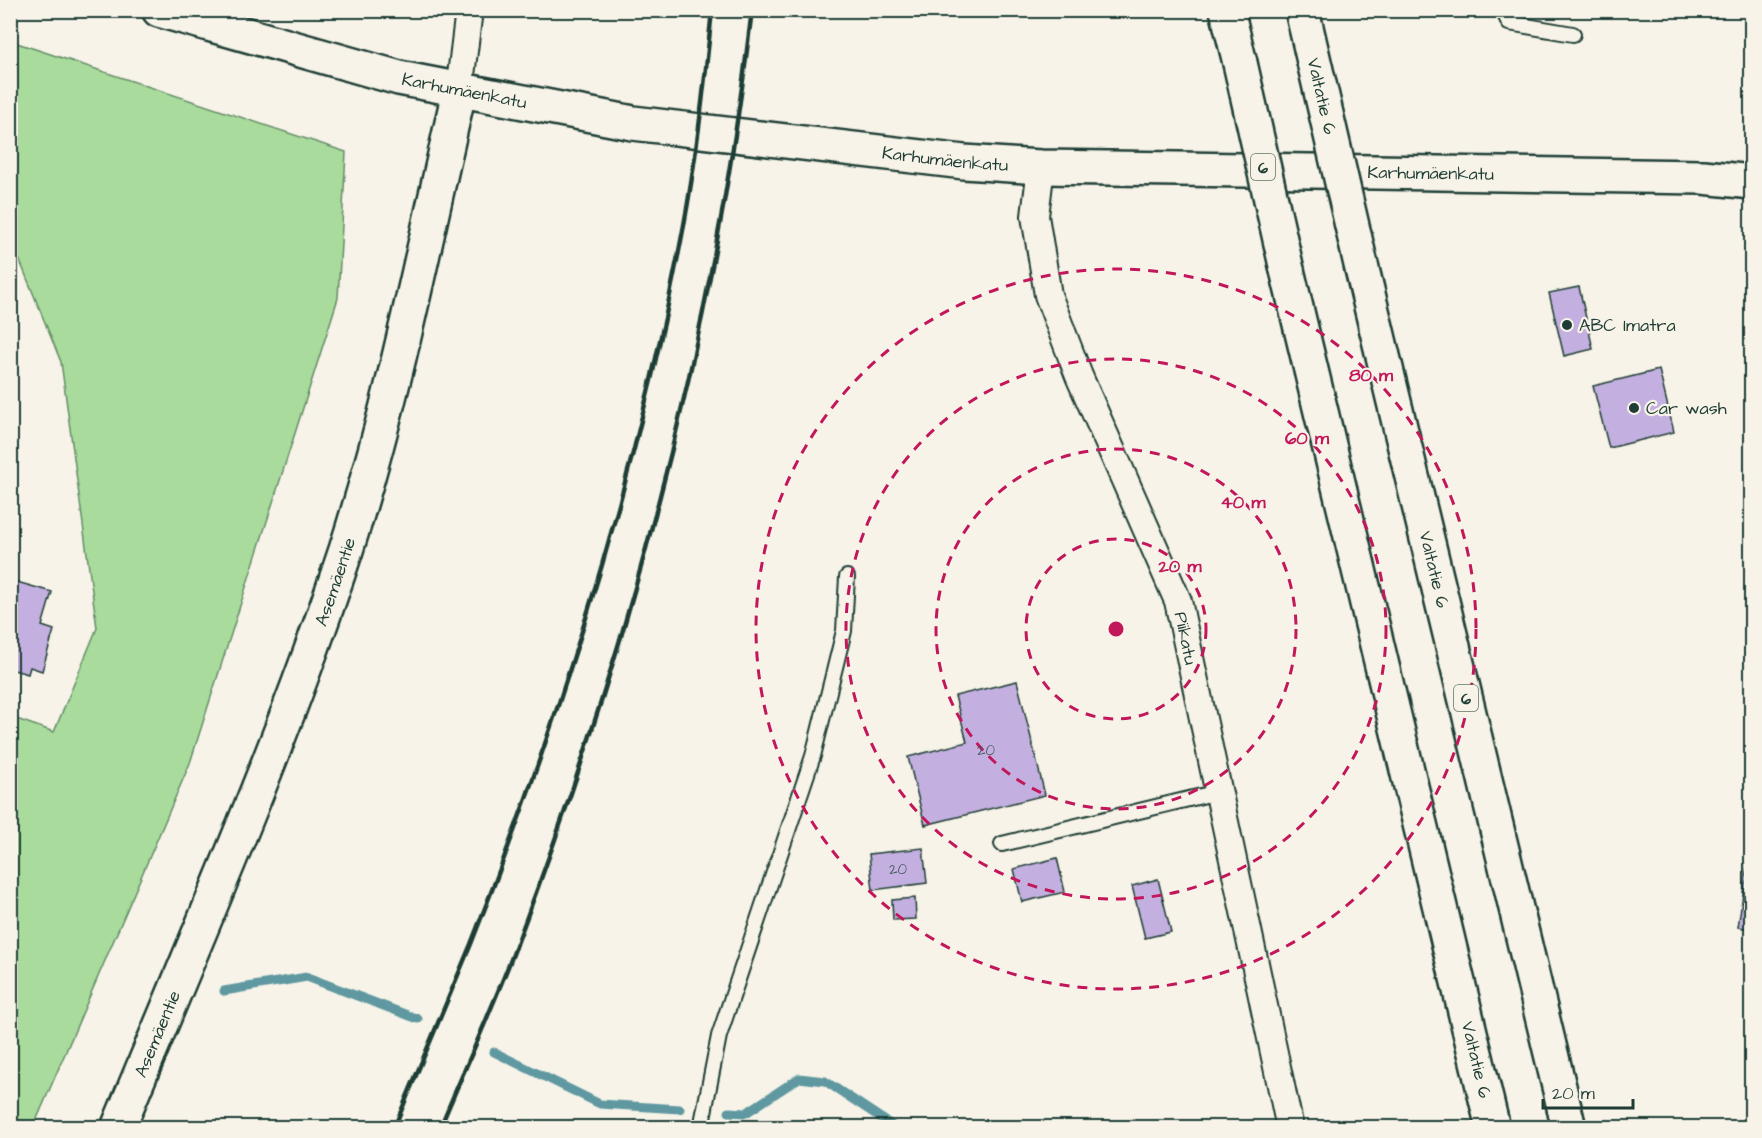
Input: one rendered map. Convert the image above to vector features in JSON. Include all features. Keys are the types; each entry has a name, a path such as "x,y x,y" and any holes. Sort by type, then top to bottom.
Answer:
{"main road":[{"name":"Karhumäenkatu","path":"159,10 268,43 459,92 633,123 964,162 1041,167 1691,177 1750,181"},
{"name":"Valtatie 6","path":"1227,10 1287,270 1493,1128"},
{"name":"Valtatie 6","path":"1302,10 1362,269 1569,1128"},
{"name":"Asemäentie","path":"118,1128 293,702 346,548 398,362 459,92"}],"street":[{"name":"Asemäentie","path":"459,92 469,10"},
{"name":"Piikatu","path":"1041,167 1035,216 1048,295 1079,376 1178,601 1290,1128"}],"lane":[{"path":"1503,10 1509,23 1573,34"},
{"path":"701,1128 719,1036 813,756 844,631 847,578"},
{"path":"1002,843 1218,792"}],"green space":[{"path":"11,41 346,152 338,298 190,763 33,1128 11,1127 11,717 54,732 97,628 61,362 11,239"}],"building":[{"path":"1579,287 1593,349 1564,356 1549,293"},
{"name":"Car wash","path":"1659,370 1674,432 1609,448 1593,386"},
{"path":"10,580 52,592 42,626 54,630 42,671 30,667 28,674 10,669"},
{"path":"1017,681 1045,795 925,825 908,757 967,742 955,696"},
{"path":"1752,833 1752,929 1738,927"},
{"path":"923,848 927,883 873,890 869,854"},
{"path":"1057,858 1065,892 1022,902 1014,869"},
{"path":"1158,879 1171,932 1145,938 1132,886"},
{"path":"915,898 916,919 893,920 892,900"}],"waterway":[{"path":"224,991 307,977 418,1019"},
{"path":"494,1052 600,1104 680,1109"},
{"path":"729,1112 746,1113 799,1078 825,1081 896,1128"}],"railway":[{"path":"394,1128 505,857 567,679 621,499 665,317 684,225 693,172 712,10"},
{"path":"440,1128 492,1007 562,821 634,594 665,479 716,246 736,128 752,10"}],"place":[{"name":"ABC Imatra","path":"1567,325"},
{"name":"Car wash","path":"1634,408"}]}
